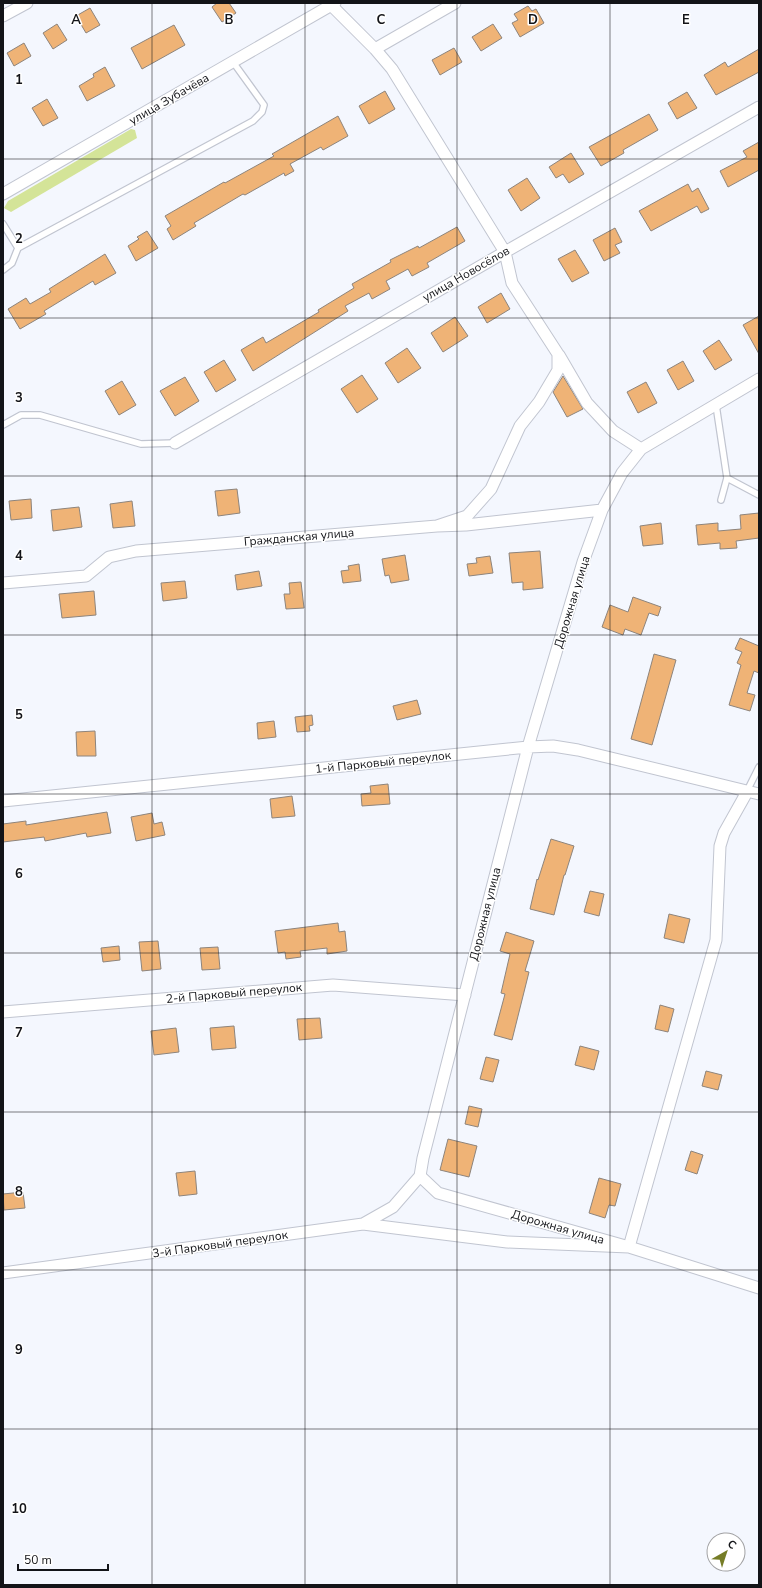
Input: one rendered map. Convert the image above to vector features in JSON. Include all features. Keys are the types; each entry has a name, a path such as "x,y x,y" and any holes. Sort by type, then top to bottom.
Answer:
{"street":[{"path":"3,16 26,3"},
{"path":"375,49 455,3"},
{"path":"332,4 392,69 505,252 512,282 587,403 613,431 641,449"},
{"name":"улица Зубачёва","path":"3,194 332,4"},
{"name":"улица Новосёлов","path":"175,443 759,107"},
{"path":"437,526 467,516 491,489 520,426 539,402 558,370 558,354"},
{"name":"Дорожная улица","path":"759,380 641,449 622,473 602,510 583,562 528,747 424,1150 420,1176 438,1193 629,1247 759,1288"},
{"name":"Гражданская улица","path":"3,583 86,576 109,557 136,551 437,526 466,525 602,510"},
{"name":"1-й Парковый переулок","path":"3,801 528,747 554,746 578,750 759,794"},
{"path":"363,1224 507,1242 629,1247 716,940 720,846 724,834 747,792"},
{"name":"2-й Парковый переулок","path":"3,1012 333,985 465,995"},
{"name":"3-й Парковый переулок","path":"3,1273 363,1224 393,1207 420,1176"}],"lane":[{"path":"3,270 12,263 18,248 253,121 262,112 264,105 233,62"},
{"path":"3,224 18,248"},
{"path":"716,405 728,478 721,500"},
{"path":"3,425 21,415 40,415 141,444 175,443"},
{"path":"728,478 759,495"},
{"path":"747,792 759,767"}],"green space":[{"path":"131,129 135,130 137,138 11,212 4,208 8,201"}],"building":[{"path":"217,3 229,3 236,13 222,22 212,7"},
{"path":"528,6 532,11 536,9 544,23 520,37 512,23 518,20 514,14"},
{"path":"90,8 100,25 86,33 76,16"},
{"path":"57,24 67,40 53,49 43,33"},
{"path":"493,24 502,38 481,51 472,37"},
{"path":"174,25 185,45 142,69 131,48"},
{"path":"24,43 31,56 14,66 7,53"},
{"path":"454,48 462,62 440,75 432,60"},
{"path":"759,49 759,72 716,95 704,75 725,62 728,67"},
{"path":"105,67 115,86 87,101 79,86 94,77 93,74"},
{"path":"385,91 395,109 369,124 359,106"},
{"path":"687,92 697,108 677,119 668,103"},
{"path":"47,99 58,118 43,126 32,108"},
{"path":"649,114 658,130 623,150 624,153 601,166 589,147"},
{"path":"338,116 348,136 323,150 321,147 290,164 294,171 285,176 284,173 245,195 243,194 194,223 196,226 173,240 167,229 171,226 165,216 224,182 225,183 274,156 272,154"},
{"path":"759,142 759,170 728,187 720,171 747,157 743,151"},
{"path":"571,153 584,174 569,183 563,174 556,178 549,167"},
{"path":"527,178 540,198 521,211 508,190"},
{"path":"688,184 692,192 698,188 709,209 701,213 697,206 651,231 639,211"},
{"path":"457,227 465,241 427,263 429,267 412,276 408,269 386,281 390,289 372,299 369,293 345,306 348,311 253,371 241,350 263,337 266,343 319,312 318,310 354,288 352,284 391,262 390,260 418,246 419,248"},
{"path":"615,228 622,242 615,245 620,253 604,261 593,240"},
{"path":"147,231 158,248 136,261 128,246 139,239 137,237"},
{"path":"575,250 589,273 572,282 558,259"},
{"path":"105,254 116,273 95,285 93,281 44,311 46,314 20,329 8,309 26,298 30,304 51,292 49,289"},
{"path":"501,293 510,309 487,323 478,307"},
{"path":"759,316 759,354 743,325"},
{"path":"455,317 468,336 443,352 431,333"},
{"path":"719,340 732,360 715,370 703,351"},
{"path":"407,348 421,368 398,383 385,363"},
{"path":"224,360 236,380 216,392 204,372"},
{"path":"683,361 694,381 678,390 667,370"},
{"path":"362,375 378,399 357,413 341,389"},
{"path":"563,376 583,409 567,417 553,392"},
{"path":"185,377 199,401 175,416 160,391"},
{"path":"122,381 136,405 119,415 105,391"},
{"path":"646,382 657,403 638,413 627,392"},
{"path":"237,489 240,513 218,516 215,491"},
{"path":"31,499 32,518 11,520 9,501"},
{"path":"132,501 135,526 113,528 110,504"},
{"path":"79,507 82,527 53,531 51,510"},
{"path":"759,513 759,538 736,541 737,548 720,549 720,543 698,545 696,525 718,523 718,531 741,529 740,515"},
{"path":"661,523 663,544 643,546 640,526"},
{"path":"540,551 543,588 523,590 523,582 512,583 509,553"},
{"path":"405,555 409,580 391,583 389,575 385,576 382,559"},
{"path":"490,556 493,573 469,576 467,564 477,563 476,558"},
{"path":"359,564 361,581 343,583 341,571 349,570 348,566"},
{"path":"259,571 262,586 237,590 235,575"},
{"path":"185,581 187,598 163,601 161,583"},
{"path":"301,582 304,608 286,609 284,594 290,594 289,583"},
{"path":"94,591 96,615 62,618 59,594"},
{"path":"633,597 661,607 658,616 649,613 641,635 625,629 623,635 602,627 610,605 628,612"},
{"path":"740,638 759,646 759,673 754,671 747,693 755,695 750,711 729,705 741,665 737,663 742,652 735,649"},
{"path":"654,654 676,660 652,745 631,739"},
{"path":"417,700 421,714 397,720 393,706"},
{"path":"312,715 313,725 309,726 310,731 297,732 295,717"},
{"path":"274,721 276,737 258,739 257,723"},
{"path":"95,731 96,756 77,756 76,732"},
{"path":"388,784 390,804 362,806 361,794 371,793 370,786"},
{"path":"292,796 295,816 272,818 270,799"},
{"path":"107,812 111,833 87,837 86,833 45,841 44,837 3,842 3,824 26,821 26,825"},
{"path":"152,813 154,824 162,822 165,835 136,841 131,817"},
{"path":"551,839 574,846 564,875 554,915 530,909 537,879 538,880"},
{"path":"590,891 604,894 599,916 584,912"},
{"path":"669,914 690,919 684,943 664,938"},
{"path":"338,923 339,932 345,931 347,951 327,954 327,948 300,951 301,957 286,959 285,952 278,953 275,931"},
{"path":"506,932 534,941 525,971 529,972 512,1040 494,1035 505,994 501,993 510,954 500,951"},
{"path":"158,941 161,969 142,971 139,942"},
{"path":"119,946 120,960 103,962 101,948"},
{"path":"218,947 220,969 202,970 200,948"},
{"path":"660,1005 674,1009 668,1032 655,1029"},
{"path":"320,1018 322,1038 299,1040 297,1019"},
{"path":"234,1026 236,1048 212,1050 210,1028"},
{"path":"176,1028 179,1052 154,1055 151,1031"},
{"path":"580,1046 599,1051 594,1070 575,1065"},
{"path":"486,1057 499,1060 493,1082 480,1079"},
{"path":"706,1071 722,1075 718,1090 702,1086"},
{"path":"469,1106 482,1109 478,1127 465,1124"},
{"path":"448,1139 477,1146 469,1177 440,1170"},
{"path":"691,1151 703,1155 697,1174 685,1170"},
{"path":"195,1171 197,1194 179,1196 176,1173"},
{"path":"599,1178 621,1184 615,1206 609,1205 605,1218 589,1213"},
{"path":"23,1192 25,1208 4,1210 3,1194"}]}
